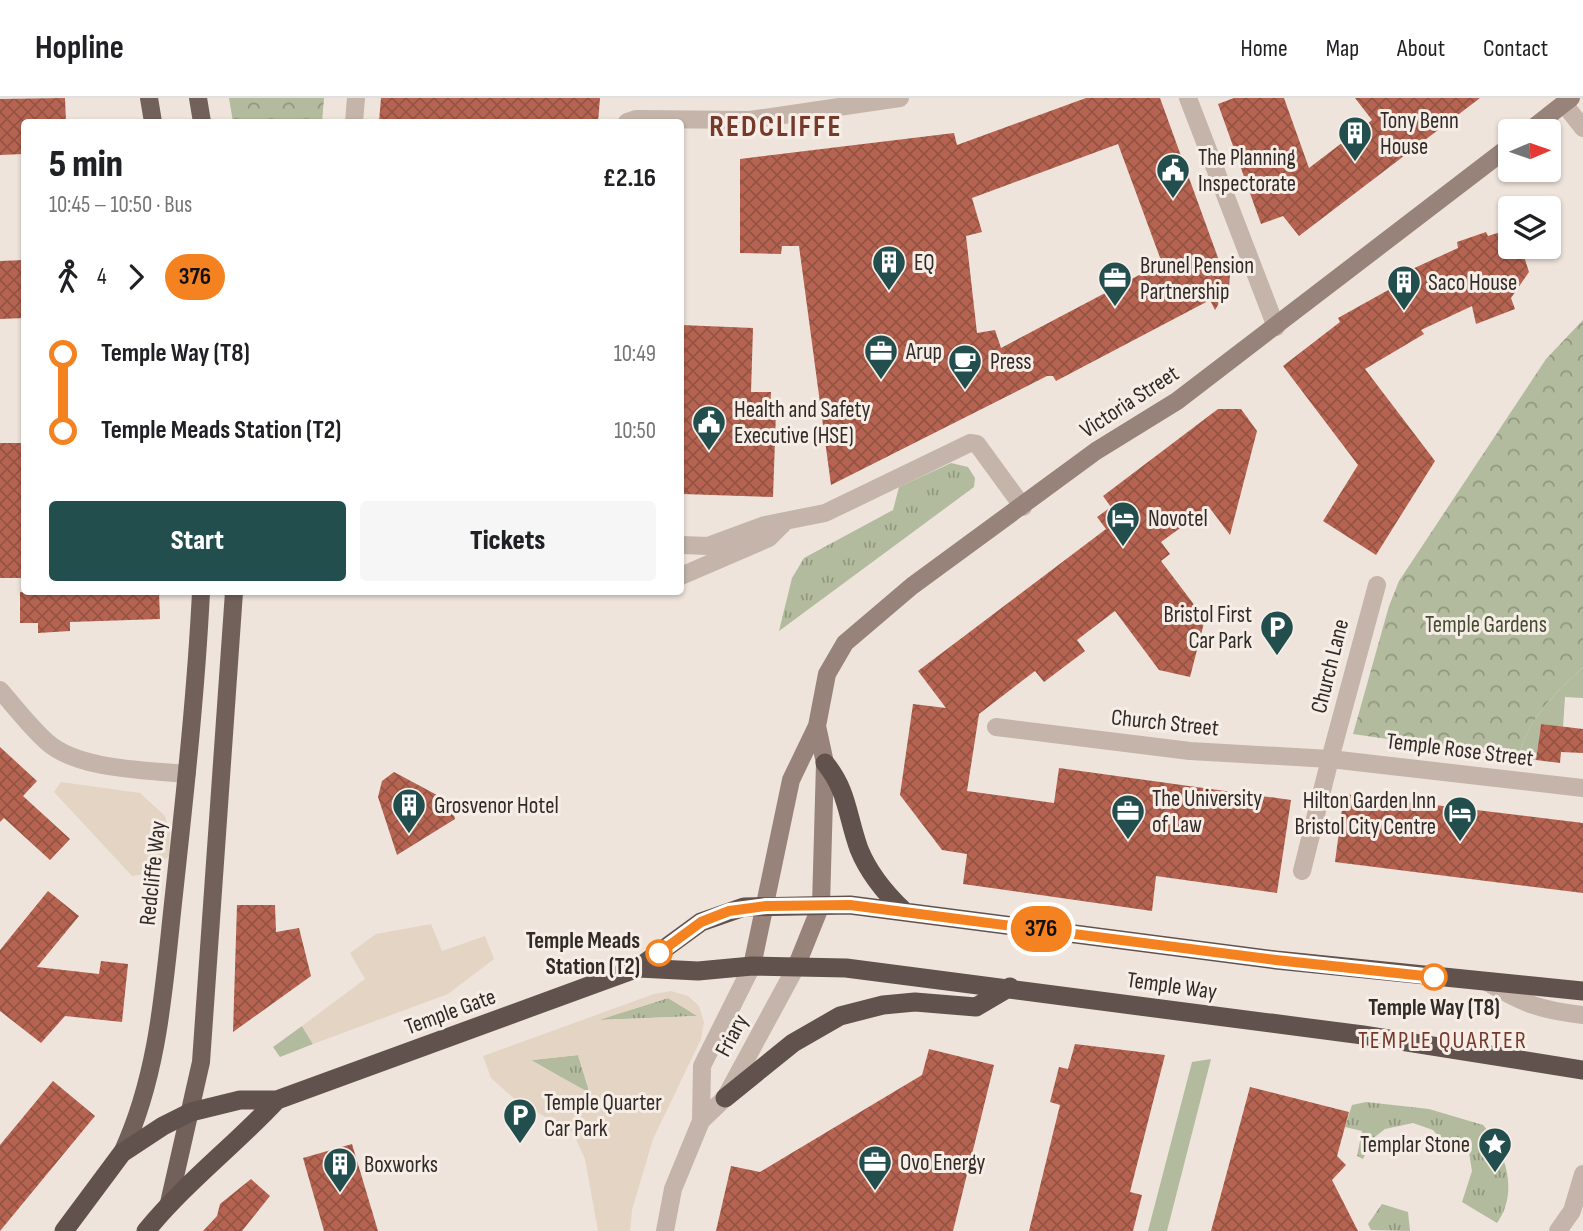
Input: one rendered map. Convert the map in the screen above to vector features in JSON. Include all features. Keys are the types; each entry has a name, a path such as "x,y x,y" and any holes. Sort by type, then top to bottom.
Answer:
{"highway":[{"path":"825,763 841,782 851,825 871,872 884,892 904,911"},
{"name":"Temple Way","path":"766,906 821,905 904,911 1276,960 1583,991"},
{"name":"Temple Gate","path":"122,1153 191,1112 240,1100 278,1100 638,968 701,922 729,911 766,906"},
{"name":"Temple Gate","path":"638,968 698,971 752,966"},
{"name":"Temple Way","path":"752,966 846,968 1010,988 1363,1035 1583,1070"},
{"path":"725,1098 793,1043 840,1016 883,1005 915,1002 976,1007 1010,988"},
{"name":"Temple Gate","path":"146,1231 169,1203 239,1141 278,1100"},
{"path":"64,1231 122,1153"}],"main road":[{"path":"149,98 152,119"},
{"path":"198,98 202,119"},
{"path":"1545,119 1568,101"},
{"name":"Victoria Street","path":"752,966 791,780 817,726 827,674 845,643 878,612 1096,451 1177,401 1498,155"},
{"name":"Redcliffe Way","path":"122,1153 145,1098 159,1032 187,774 201,595"},
{"path":"169,1203 201,1062 234,595"},
{"name":"Victoria Street","path":"796,967 821,905 825,763 817,726"}],"street":[{"path":"354,119 356,98"},
{"path":"684,119 750,120 900,98"},
{"path":"1188,98 1276,327"},
{"path":"1568,101 1583,128"},
{"path":"684,545 708,546 765,526 825,513 970,443 976,444 1023,506"},
{"path":"684,575 769,538 783,524"},
{"name":"Church Lane","path":"1302,871 1377,585"},
{"path":"0,690 48,743 65,755 90,762 187,774"},
{"name":"Church Street","path":"996,727 1190,751 1331,759"},
{"name":"Temple Rose Street","path":"1331,759 1583,788"},
{"name":"Friary","path":"665,1231 673,1189 701,1121 702,1066 752,966"},
{"name":"Friary","path":"701,1121 725,1098 796,967"},
{"path":"1487,982 1522,1003 1543,1010 1583,1015"},
{"path":"1558,1231 1577,1207 1583,1174"}],"green space":[{"path":"229,98 324,98 322,119 232,119"},
{"name":"Temple Gardens","path":"1583,320 1583,667 1535,719 1518,758 1353,734 1389,606 1399,581 1546,359"},
{"path":"951,463 968,467 975,478 974,487 779,631 792,578 804,558 893,510 899,487"},
{"path":"1583,667 1583,698 1565,697 1563,727 1541,724 1536,760 1518,758 1535,719"},
{"path":"668,998 698,1016 598,1020"},
{"path":"302,1026 313,1044 280,1057 273,1047"},
{"path":"578,1055 590,1094 531,1060"},
{"path":"1211,1059 1167,1231 1148,1231 1192,1062"},
{"path":"1366,1102 1429,1109 1483,1125 1498,1147 1507,1172 1507,1198 1497,1223 1462,1202 1472,1171 1467,1140 1448,1147 1433,1130 1413,1123 1385,1129 1372,1139 1363,1159 1357,1156 1362,1131 1345,1127 1352,1105"},
{"path":"1382,1204 1408,1212 1410,1231 1371,1230 1368,1224"}],"shaded area":[{"path":"61,782 140,793 165,816 170,834 169,856 149,873 132,876 54,792"},
{"path":"431,924 442,951 485,936 494,959 448,994 313,1044 302,1026 365,979 350,953 376,934"},
{"path":"671,991 688,996 699,1006 704,1022 701,1039 653,1139 632,1210 630,1231 598,1231 585,1159 573,1132 518,1102 491,1078 483,1056 654,994","holes":["668,998 697,1016 601,1020 602,1019","578,1055 590,1093 532,1061 533,1060"]}],"building":[{"path":"65,98 66,119 21,119 21,154 0,155 0,99"},
{"path":"381,98 600,98 598,119 379,119"},
{"name":"EQ","path":"1086,98 1160,98 1221,266 1231,263 1229,287 1215,310 1210,300 1056,381 1053,376 1047,376 831,485 799,246 782,246 781,254 740,253 740,159 954,133 957,145","holes":["1118,144 1162,263 1001,348 995,330 977,333 966,236 982,232 972,198"]},
{"name":"Tony Benn House","path":"1234,98 1284,98 1309,168 1372,120 1355,98 1480,98 1299,236 1283,216 1261,224 1218,104"},
{"path":"1486,232 1488,236 1498,233 1498,259 1525,259 1529,272 1511,298 1515,309 1476,324 1472,306 1421,330 1424,334 1365,369 1435,461 1376,555 1323,521 1358,465 1283,366 1340,322 1338,318 1399,284 1397,276 1458,248 1457,242"},
{"path":"21,260 21,318 0,319 0,261"},
{"path":"684,325 753,328 751,392 771,392 770,412 776,412 773,497 684,494"},
{"path":"1218,409 1241,409 1257,431 1230,535 1209,507 1161,542 1170,554 1161,561 1205,619 1190,677 1159,670 1115,611 1077,640 1085,651 1044,682 1035,671 979,714 967,791 1054,803 1059,768 1291,800 1277,893 1156,876 1152,911 963,884 967,854 942,850 900,795 913,704 946,708 918,671 1106,529 1097,517 1111,507 1103,496"},
{"path":"0,443 21,443 21,578 0,578"},
{"path":"20,592 21,595 159,595 160,619 70,622 70,631 38,633 38,623 20,623"},
{"path":"1541,724 1583,729 1583,753 1561,752 1560,763 1536,760"},
{"path":"0,747 37,781 23,796 70,839 50,860 4,818 0,822"},
{"name":"Grosvenor Hotel","path":"394,772 450,802 455,819 397,855 378,797 382,781"},
{"name":"Hilton Garden Inn Bristol City Centre","path":"1344,794 1583,823 1583,893 1335,862"},
{"path":"48,891 79,916 37,967 99,974 101,961 128,964 122,1022 65,1016 41,1043 0,1011 0,950"},
{"path":"237,905 275,905 276,932 299,928 311,976 233,1032"},
{"path":"1075,1044 1165,1055 1130,1192 1142,1195 1133,1231 1029,1231 1060,1105 1050,1102 1059,1067 1068,1069"},
{"path":"929,1049 994,1065 953,1231 716,1231 731,1166 760,1172 922,1075"},
{"path":"53,1081 95,1116 0,1231 0,1145"},
{"path":"1250,1087 1349,1112 1337,1156 1346,1165 1332,1180 1358,1231 1211,1231"},
{"name":"Boxworks","path":"352,1144 378,1231 324,1231 303,1158"},
{"path":"251,1179 270,1196 242,1231 203,1231 217,1216 220,1204"}],"bus line":[{"name":"376","path":"659,953 701,922 744,907 850,905 1276,960 1434,977"}],"place":[{"name":"Tony Benn House","path":"1355,163"},
{"name":"The Planning Inspectorate","path":"1173,200"},
{"name":"EQ","path":"889,292"},
{"name":"Brunel Pension Partnership","path":"1115,308"},
{"name":"Saco House","path":"1404,312"},
{"name":"Arup","path":"881,381"},
{"name":"Press","path":"965,391"},
{"name":"Health and Safety Executive (HSE)","path":"709,452"},
{"name":"Novotel","path":"1123,548"},
{"name":"Bristol First Car Park","path":"1277,657"},
{"name":"Grosvenor Hotel","path":"409,835"},
{"name":"The University of Law","path":"1128,841"},
{"name":"Hilton Garden Inn Bristol City Centre","path":"1460,843"},
{"name":"Temple Meads Station (T2)","path":"659,953"},
{"name":"Temple Way (T8)","path":"1434,977"},
{"name":"Temple Quarter Car Park","path":"520,1145"},
{"name":"Templar Stone","path":"1495,1174"},
{"name":"Ovo Energy","path":"875,1192"},
{"name":"Boxworks","path":"340,1194"}],"district":[{"name":"REDCLIFFE","path":"776,126"},
{"name":"TEMPLE QUARTER","path":"1443,1040"}]}
